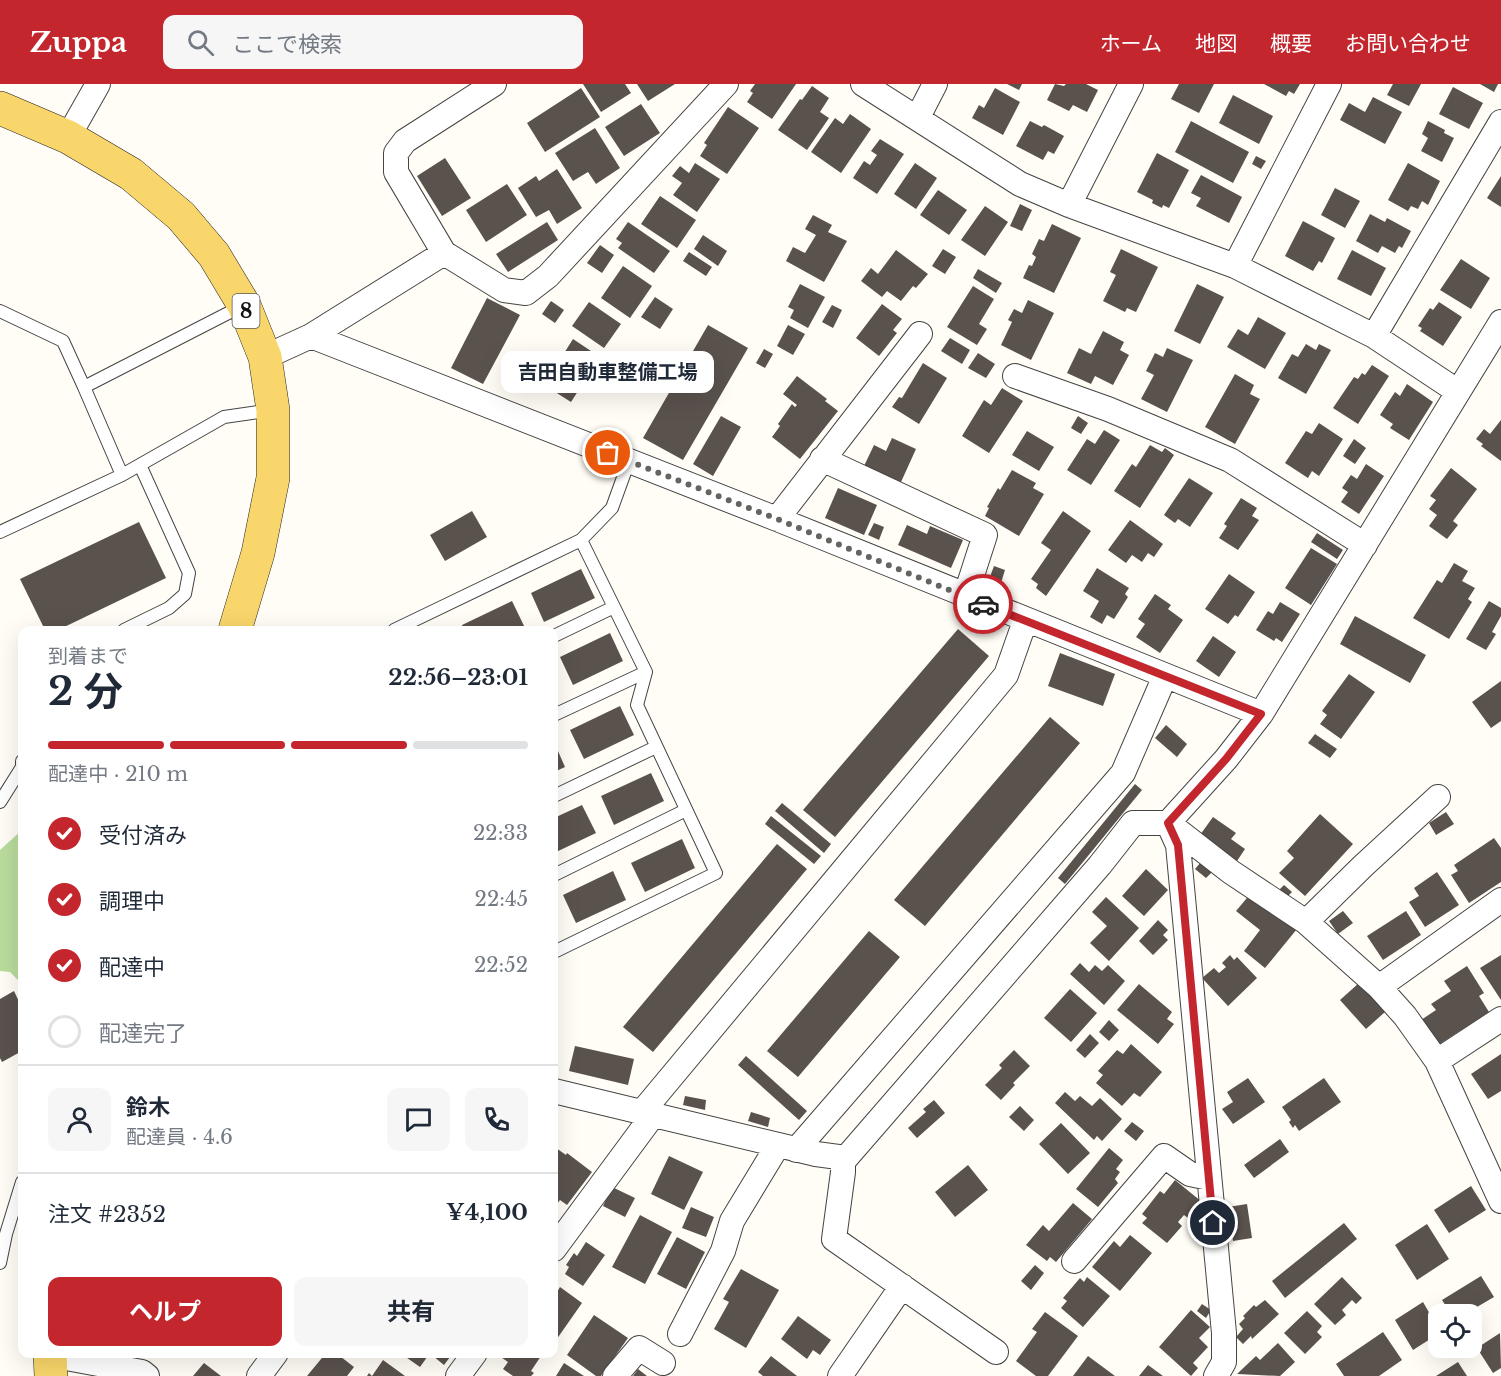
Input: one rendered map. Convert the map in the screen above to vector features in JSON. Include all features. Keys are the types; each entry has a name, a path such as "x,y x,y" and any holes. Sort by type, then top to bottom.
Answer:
{"main road":[{"name":"8","path":"0,108 68,137 130,174 181,216 214,255 244,305 265,357 273,410 273,478 258,553 236,626"}],"street":[{"path":"68,137 98,84"},
{"path":"494,84 405,141 396,153 396,172 444,253 504,290 526,293 548,276 726,84"},
{"path":"863,84 1020,184 1069,205 1235,266 1374,336 1458,391"},
{"path":"918,117 935,84"},
{"path":"1069,205 1131,84"},
{"path":"1235,266 1329,84"},
{"path":"1374,336 1501,122"},
{"path":"265,357 311,336 444,253"},
{"path":"1168,823 1226,759 1261,714 1501,322"},
{"path":"777,519 920,334"},
{"path":"311,336 777,519 965,597 1261,714"},
{"path":"1015,376 1108,409 1230,460 1365,544"},
{"path":"822,459 985,535 965,597"},
{"path":"558,1243 647,1114 1006,675 1025,621"},
{"path":"680,1334 723,1251 732,1221 787,1148 1123,773 1165,676"},
{"path":"1306,922 1438,797"},
{"path":"1168,823 1178,845 1224,1334 1224,1362 1216,1376"},
{"path":"558,1092 787,1148 846,1158 1133,824 1168,823 1231,872 1306,922 1379,987 1405,1016 1437,1061 1501,1201"},
{"path":"1379,987 1501,900"},
{"path":"1437,1061 1501,1019"},
{"path":"1074,1261 1164,1156 1190,1174 1209,1178"},
{"path":"843,1157 834,1239 996,1352"},
{"path":"840,1376 902,1286"},
{"path":"615,1376 639,1347 663,1363"},
{"path":"259,1376 272,1358"},
{"path":"458,1376 471,1358"},
{"path":"50,1361 142,1372 147,1376"}],"lane":[{"path":"84,387 244,305"},
{"path":"0,311 63,341 122,475"},
{"path":"0,532 122,475 224,417 273,410"},
{"path":"402,626 581,540 612,508 629,461"},
{"path":"132,626 169,608 185,594 189,573 140,465"},
{"path":"558,950 716,873 637,705 646,672 581,540"},
{"path":"558,634 614,608"},
{"path":"558,713 646,672"},
{"path":"558,794 656,747"},
{"path":"0,802 18,773"},
{"path":"558,872 686,810"},
{"path":"0,1263 18,1195"}],"green space":[{"path":"18,834 18,980 10,972 0,971 0,850"}],"building":[{"path":"583,84 625,84 631,93 601,112"},
{"path":"637,84 675,84 648,101"},
{"path":"755,84 796,84 772,119 747,102 753,93 750,91"},
{"path":"1007,84 1022,84 1019,90"},
{"path":"1055,84 1064,86 1066,84 1086,84 1098,90 1087,112 1073,105 1069,111 1047,100"},
{"path":"1179,84 1214,84 1199,113 1171,99"},
{"path":"1264,84 1300,84 1294,94 1289,91 1286,96"},
{"path":"1393,84 1421,84 1409,106 1387,95"},
{"path":"1480,84 1498,84 1494,92"},
{"path":"812,86 829,98 820,112 829,118 807,150 778,130"},
{"path":"1453,87 1483,103 1469,129 1439,114"},
{"path":"581,88 600,117 545,152 527,123"},
{"path":"995,88 1020,102 1003,135 972,118 979,105 984,108"},
{"path":"1233,95 1273,116 1259,144 1219,123"},
{"path":"1373,97 1402,112 1385,144 1340,120 1349,103 1365,112"},
{"path":"641,104 660,133 624,156 605,127"},
{"path":"728,107 759,128 727,174 700,156 707,145 704,143"},
{"path":"850,114 871,129 841,173 811,152 835,118 843,124"},
{"path":"1030,121 1042,127 1044,125 1064,136 1054,154 1048,151 1043,160 1016,146"},
{"path":"1191,121 1249,152 1233,183 1175,152"},
{"path":"1428,121 1454,138 1442,162 1421,151 1428,138 1422,134"},
{"path":"595,128 620,168 596,184 588,172 573,181 555,153"},
{"path":"880,139 904,154 877,194 853,178 864,161 870,165 877,155 871,151"},
{"path":"1157,153 1189,170 1169,208 1163,205 1162,208 1152,203 1153,200 1137,192"},
{"path":"1256,156 1266,161 1261,169 1252,164"},
{"path":"445,158 471,198 442,216 417,176"},
{"path":"695,163 720,179 697,212 673,195 682,183 672,176 680,166 689,173"},
{"path":"915,163 937,178 916,209 894,194"},
{"path":"1408,163 1440,181 1428,205 1422,201 1418,209 1411,206 1408,211 1388,200"},
{"path":"557,169 582,208 557,224 549,210 536,217 518,188 536,176 539,181"},
{"path":"1201,175 1242,197 1229,223 1196,206 1201,198 1191,193"},
{"path":"1501,176 1501,207 1487,198"},
{"path":"507,184 527,215 486,242 466,210"},
{"path":"1335,188 1360,201 1345,228 1321,215"},
{"path":"938,190 967,210 949,235 920,215"},
{"path":"660,196 696,220 677,248 641,224"},
{"path":"1020,204 1032,210 1022,231 1010,226"},
{"path":"985,206 1008,222 985,256 961,240"},
{"path":"1370,214 1385,222 1387,218 1411,231 1402,248 1399,246 1395,253 1382,246 1378,253 1356,241"},
{"path":"813,215 832,225 828,232 847,241 824,282 786,261 793,247 805,253 816,235 805,229"},
{"path":"1303,221 1335,238 1322,263 1319,261 1313,271 1285,256"},
{"path":"547,222 558,240 508,272 496,254"},
{"path":"628,222 670,251 654,273 618,248 622,243 616,239"},
{"path":"1052,224 1081,238 1054,293 1023,278 1036,257 1032,254 1039,239 1044,241"},
{"path":"703,235 727,251 718,266 694,249"},
{"path":"600,245 614,255 602,273 587,263"},
{"path":"943,249 956,257 945,274 932,266"},
{"path":"1121,249 1158,267 1136,312 1127,308 1125,312 1103,301 1116,275 1110,272"},
{"path":"896,250 928,274 916,288 913,286 901,301 887,291 882,297 861,281 871,268 878,274"},
{"path":"1352,250 1386,268 1371,296 1337,279"},
{"path":"689,252 712,267 706,276 683,261"},
{"path":"1461,259 1490,278 1471,309 1440,290"},
{"path":"623,266 652,286 630,318 601,298"},
{"path":"978,269 1002,283 996,293 973,278"},
{"path":"800,284 825,297 808,328 790,318 794,310 788,307"},
{"path":"1197,284 1224,297 1200,344 1174,331"},
{"path":"973,286 994,299 979,324 987,329 977,345 947,327"},
{"path":"655,297 673,309 660,329 641,317"},
{"path":"487,298 520,315 483,384 451,368"},
{"path":"1028,300 1054,313 1031,360 1001,345 1012,322 1008,320 1014,309 1022,313"},
{"path":"551,301 564,310 555,323 542,314"},
{"path":"589,302 621,324 604,348 572,326"},
{"path":"1439,302 1462,317 1443,346 1420,331 1422,328 1418,326 1430,308 1433,310"},
{"path":"882,304 902,319 893,330 897,333 879,356 856,338"},
{"path":"832,305 842,310 833,328 822,322"},
{"path":"1258,317 1286,333 1265,369 1227,347 1238,329 1248,335"},
{"path":"708,325 748,348 683,460 643,438"},
{"path":"788,325 805,334 793,355 777,346"},
{"path":"1103,331 1124,342 1120,350 1129,355 1113,385 1095,376 1091,384 1067,373 1079,348 1091,354"},
{"path":"950,338 970,350 962,364 941,351"},
{"path":"573,339 600,357 571,402 544,385"},
{"path":"1306,344 1316,350 1319,344 1331,350 1306,394 1278,378 1292,354 1298,357"},
{"path":"1167,348 1193,360 1167,412 1141,399 1154,375 1146,371 1155,353 1163,357"},
{"path":"764,349 773,354 765,368 756,363"},
{"path":"978,353 995,364 986,378 968,368"},
{"path":"923,363 947,378 919,424 892,407 899,397 902,398"},
{"path":"1372,365 1389,376 1358,424 1333,408 1354,377 1358,379 1362,373 1365,375"},
{"path":"1235,374 1254,385 1250,394 1260,399 1235,444 1205,427"},
{"path":"797,376 827,399 825,401 838,411 800,459 772,437 792,404 795,407 797,405 783,394"},
{"path":"1407,384 1433,402 1409,440 1390,428 1393,424 1380,415 1395,392 1400,396"},
{"path":"1002,388 1023,401 989,453 962,436 984,400 991,405"},
{"path":"721,416 741,427 713,476 693,464"},
{"path":"1078,416 1088,423 1081,434 1071,428"},
{"path":"1501,420 1501,461 1481,446 1483,444 1476,439 1484,429 1490,434"},
{"path":"1319,423 1343,439 1319,476 1312,471 1308,478 1285,463 1306,431 1312,434"},
{"path":"1104,430 1120,440 1091,485 1067,470 1087,439 1095,444"},
{"path":"1027,431 1054,447 1039,471 1012,455"},
{"path":"892,438 916,449 901,482 864,466 874,445 886,451"},
{"path":"1354,439 1366,448 1355,464 1343,456"},
{"path":"1150,445 1162,452 1165,448 1174,455 1140,508 1114,491 1132,464 1136,467"},
{"path":"1366,464 1384,476 1359,514 1341,502 1348,492 1342,488 1351,475 1357,479"},
{"path":"1451,468 1477,489 1453,521 1458,525 1447,539 1429,526 1437,515 1429,509 1436,500 1430,496"},
{"path":"1012,470 1036,483 1033,488 1044,494 1019,536 985,516 989,508 987,507 998,488 1000,490"},
{"path":"1189,478 1213,493 1190,527 1178,519 1175,523 1164,515"},
{"path":"838,488 877,505 864,535 825,518"},
{"path":"1241,498 1257,508 1252,516 1259,520 1238,550 1219,538 1227,526 1224,524"},
{"path":"472,511 487,537 445,561 430,535"},
{"path":"1063,511 1091,531 1046,596 1036,588 1038,584 1031,579 1051,550 1041,543"},
{"path":"1130,520 1163,544 1154,557 1148,553 1142,562 1132,555 1126,563 1108,550"},
{"path":"139,522 166,578 66,626 43,626 20,579"},
{"path":"874,523 884,527 879,540 868,535"},
{"path":"907,525 927,534 930,526 963,540 951,568 898,545"},
{"path":"1317,533 1343,550 1337,559 1311,542"},
{"path":"1311,548 1337,564 1311,605 1285,588"},
{"path":"1454,563 1468,571 1462,581 1475,588 1468,599 1472,602 1449,639 1413,618 1437,580 1442,583"},
{"path":"994,566 1005,570 1000,586 988,582"},
{"path":"1097,568 1129,588 1125,594 1128,597 1114,619 1107,615 1102,624 1090,617 1099,601 1083,591"},
{"path":"581,569 595,598 544,622 531,593"},
{"path":"1229,574 1255,592 1238,617 1235,615 1228,624 1205,609"},
{"path":"1155,594 1171,605 1168,609 1183,620 1160,653 1136,637 1145,624 1138,619"},
{"path":"512,601 524,626 462,626"},
{"path":"1489,601 1501,608 1501,616 1492,632 1496,634 1486,650 1466,639"},
{"path":"1280,602 1300,614 1282,642 1276,638 1274,641 1256,630 1268,611 1273,614"},
{"path":"1355,616 1426,655 1410,683 1340,644"},
{"path":"958,629 989,656 835,837 803,810"},
{"path":"610,633 623,661 573,685 560,657"},
{"path":"1213,636 1236,652 1219,677 1196,661"},
{"path":"1060,653 1115,674 1103,706 1048,686"},
{"path":"1349,674 1375,692 1341,739 1320,724 1327,715 1322,711"},
{"path":"1501,681 1501,721 1491,728 1472,702"},
{"path":"620,706 634,735 584,759 570,730"},
{"path":"1050,717 1080,743 925,926 894,900"},
{"path":"1166,725 1187,744 1177,757 1155,738"},
{"path":"1315,734 1337,749 1330,758 1308,743"},
{"path":"558,751 565,767 558,770"},
{"path":"651,773 664,801 614,825 601,796"},
{"path":"1135,784 1142,790 1065,884 1058,878"},
{"path":"782,803 831,844 824,853 775,811"},
{"path":"582,805 596,833 558,851 558,816"},
{"path":"1446,812 1454,824 1436,835 1429,823"},
{"path":"1320,814 1353,844 1305,896 1279,873 1294,858 1287,851"},
{"path":"771,816 821,856 814,864 765,824"},
{"path":"1213,817 1236,833 1231,839 1245,849 1237,861 1200,835"},
{"path":"1494,838 1501,848 1501,882 1469,903 1451,875 1458,871 1454,865"},
{"path":"682,839 695,868 645,892 631,863"},
{"path":"777,844 807,869 653,1052 623,1027"},
{"path":"1201,862 1213,871 1206,878 1195,869"},
{"path":"1146,869 1168,890 1144,916 1122,896"},
{"path":"613,871 626,900 576,923 563,895"},
{"path":"1437,872 1459,905 1425,927 1409,902 1419,896 1414,888"},
{"path":"1284,885 1292,892 1287,897 1279,890"},
{"path":"1252,892 1297,929 1265,968 1244,951 1260,930 1236,911"},
{"path":"1106,897 1139,928 1109,961 1090,943 1107,926 1092,912"},
{"path":"1343,911 1353,923 1338,934 1329,921"},
{"path":"1406,911 1421,935 1383,960 1367,936"},
{"path":"1158,920 1168,930 1163,935 1168,940 1153,955 1139,941"},
{"path":"869,931 900,957 798,1077 767,1051"},
{"path":"1230,955 1234,960 1237,957 1257,978 1228,1006 1202,978 1214,968 1219,973 1226,967 1222,963"},
{"path":"1501,955 1501,1000 1480,968"},
{"path":"1080,963 1089,972 1095,965 1102,971 1108,965 1125,981 1104,1005 1070,974"},
{"path":"1467,966 1484,993 1479,996 1489,1012 1438,1045 1421,1020 1436,1010 1431,1004 1451,991 1444,981"},
{"path":"1359,983 1385,1012 1366,1029 1340,1000"},
{"path":"1139,984 1172,1012 1167,1019 1174,1024 1158,1044 1117,1010"},
{"path":"1070,989 1097,1013 1071,1042 1044,1018"},
{"path":"14,991 18,1000 18,1053 2,1062 0,1058 0,999"},
{"path":"1109,1020 1119,1030 1109,1041 1099,1032"},
{"path":"1090,1034 1099,1043 1085,1058 1076,1050"},
{"path":"1131,1044 1162,1072 1140,1097 1134,1093 1122,1106 1096,1083 1103,1075 1098,1071 1117,1050 1123,1054"},
{"path":"575,1046 634,1059 628,1085 569,1071"},
{"path":"1014,1050 1030,1066 1013,1083 1015,1085 1001,1100 985,1085 1002,1068 999,1065"},
{"path":"1501,1054 1501,1091 1488,1099 1471,1074"},
{"path":"746,1056 807,1111 799,1120 738,1065"},
{"path":"1248,1078 1265,1102 1233,1124 1222,1109 1233,1102 1227,1092"},
{"path":"1324,1078 1341,1102 1299,1131 1295,1125 1293,1128 1289,1122 1291,1120 1282,1107"},
{"path":"1065,1092 1075,1101 1080,1096 1092,1106 1100,1098 1122,1119 1102,1141 1097,1136 1094,1140 1055,1103"},
{"path":"685,1096 706,1100 705,1110 683,1105"},
{"path":"934,1100 945,1113 917,1138 908,1128 926,1112 923,1109"},
{"path":"1020,1106 1034,1120 1024,1131 1009,1117"},
{"path":"751,1112 770,1118 768,1127 748,1121"},
{"path":"1132,1122 1144,1131 1136,1141 1124,1131"},
{"path":"1061,1123 1090,1153 1068,1174 1039,1144"},
{"path":"1280,1139 1289,1152 1254,1178 1244,1165"},
{"path":"1109,1148 1123,1160 1116,1169 1120,1172 1115,1179 1118,1183 1098,1207 1076,1189"},
{"path":"558,1149 566,1155 567,1153 592,1172 567,1205 560,1200 558,1203"},
{"path":"669,1156 703,1172 684,1210 651,1194"},
{"path":"968,1165 988,1190 955,1217 935,1192"},
{"path":"1175,1180 1202,1202 1188,1218 1184,1215 1178,1222 1182,1226 1167,1243 1142,1223 1147,1218 1142,1214 1160,1191 1164,1194"},
{"path":"1471,1186 1486,1210 1449,1233 1434,1210"},
{"path":"612,1187 635,1198 625,1217 603,1206"},
{"path":"1073,1203 1092,1219 1056,1262 1050,1257 1047,1261 1026,1245 1043,1225 1049,1231"},
{"path":"1247,1204 1252,1238 1233,1241 1228,1207"},
{"path":"691,1207 714,1217 706,1237 682,1228"},
{"path":"640,1215 672,1232 645,1284 612,1267"},
{"path":"1344,1223 1357,1239 1285,1298 1272,1281"},
{"path":"1427,1224 1449,1259 1417,1280 1395,1245"},
{"path":"1130,1235 1152,1253 1120,1291 1092,1267 1114,1241 1120,1247"},
{"path":"677,1237 705,1252 686,1289 657,1274"},
{"path":"586,1242 605,1255 583,1286 565,1274 569,1267 566,1265 574,1253 577,1256"},
{"path":"1035,1265 1044,1273 1031,1290 1021,1281"},
{"path":"741,1269 779,1290 746,1348 714,1329 729,1302 723,1299"},
{"path":"1481,1276 1494,1297 1482,1304 1445,1304 1442,1300"},
{"path":"1087,1277 1110,1296 1083,1327 1061,1308 1067,1301 1063,1298 1080,1278 1084,1282"},
{"path":"1342,1277 1362,1298 1356,1304 1352,1300 1342,1310 1346,1315 1335,1325 1314,1304"},
{"path":"560,1287 582,1303 558,1337 558,1290"},
{"path":"1265,1300 1279,1314 1252,1339 1251,1336 1243,1344 1236,1337 1243,1329 1239,1324 1245,1318 1243,1316 1254,1305 1256,1307"},
{"path":"1423,1302 1428,1311 1428,1340 1413,1350 1395,1320"},
{"path":"1202,1304 1211,1310 1206,1318 1197,1311"},
{"path":"1191,1310 1210,1327 1199,1338 1208,1347 1193,1363 1198,1368 1191,1376 1159,1347"},
{"path":"1307,1311 1322,1326 1317,1332 1322,1337 1305,1354 1284,1333"},
{"path":"1045,1312 1078,1336 1048,1376 1036,1376 1016,1361 1037,1332 1032,1329"},
{"path":"594,1315 628,1338 601,1376 596,1376 567,1355"},
{"path":"798,1316 831,1340 820,1355 813,1350 807,1359 781,1339"},
{"path":"1383,1332 1402,1360 1379,1376 1344,1376 1336,1364"},
{"path":"1500,1333 1501,1368 1493,1373 1482,1356 1482,1345"},
{"path":"1278,1343 1295,1362 1280,1376 1237,1374 1256,1356 1260,1360"},
{"path":"771,1356 797,1376 763,1376 758,1372"},
{"path":"1088,1356 1115,1376 1073,1376"},
{"path":"322,1358 342,1358 354,1367 347,1376 307,1376"},
{"path":"407,1358 426,1358 420,1367"},
{"path":"435,1358 449,1358 444,1365"},
{"path":"502,1358 540,1358 531,1371 534,1373 531,1376 513,1376 503,1369 508,1362"},
{"path":"383,1360 405,1376 372,1376"},
{"path":"1458,1362 1467,1376 1436,1376"},
{"path":"204,1363 221,1376 193,1376"},
{"path":"564,1363 584,1376 556,1376"},
{"path":"1148,1365 1163,1376 1139,1376"},
{"path":"638,1369 647,1376 633,1376"}],"way so far":[{"path":"608,453 777,519 983,604"}],"place":[{"name":"吉田自動車整備工場","path":"608,453"}],"route":[{"path":"983,604 1261,714 1226,759 1168,823 1178,845 1213,1223"}]}
